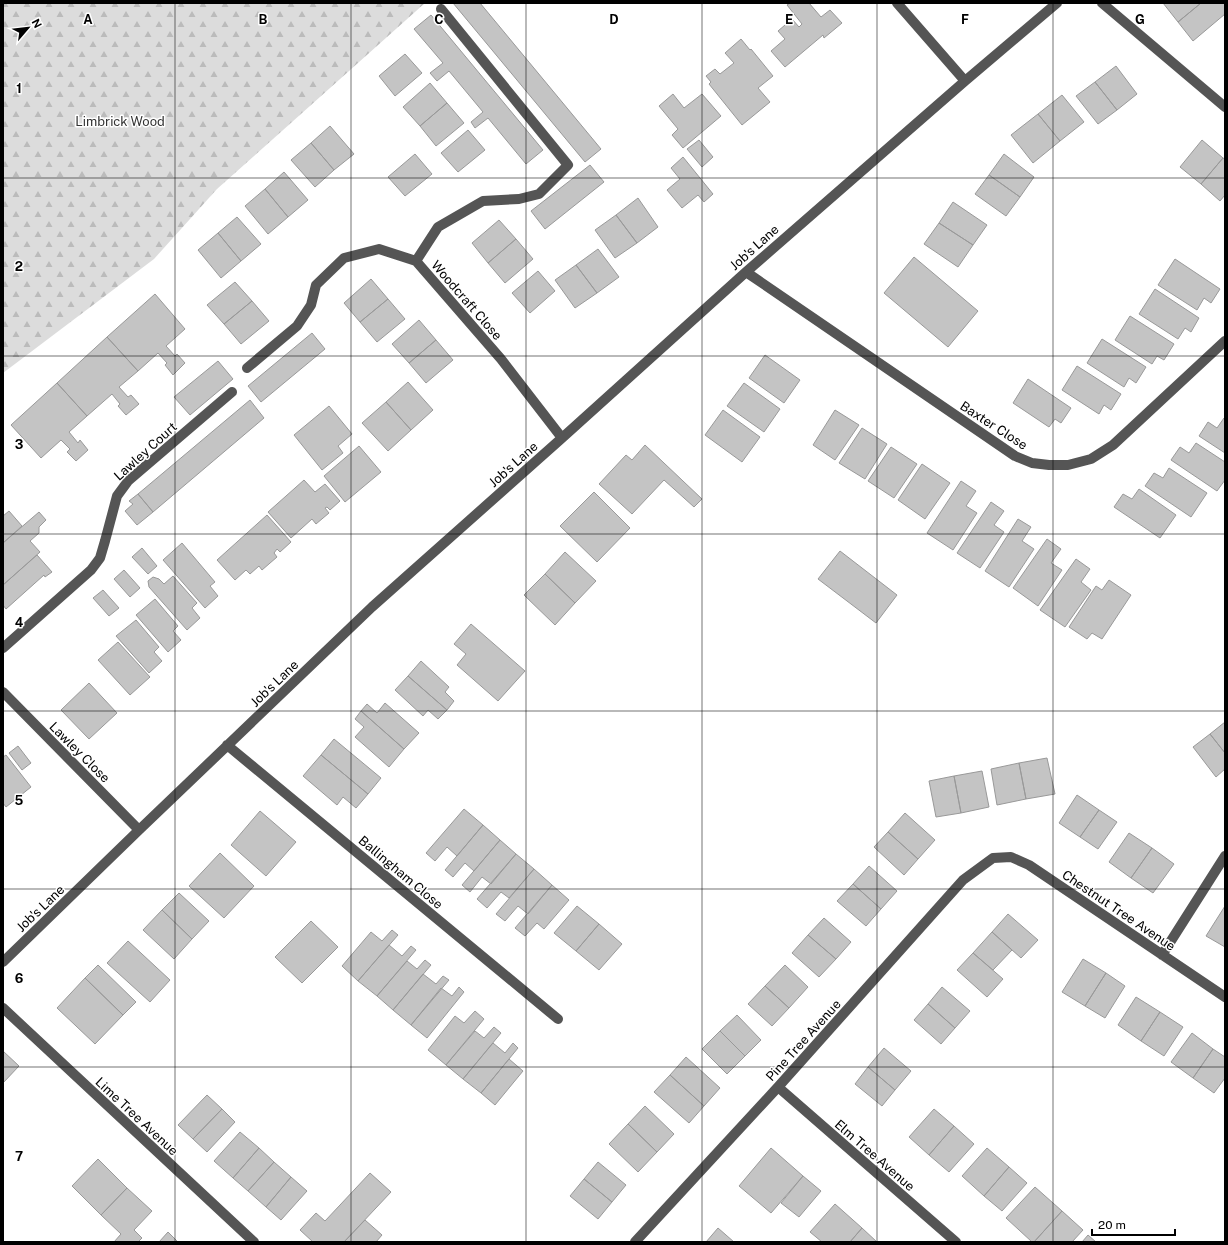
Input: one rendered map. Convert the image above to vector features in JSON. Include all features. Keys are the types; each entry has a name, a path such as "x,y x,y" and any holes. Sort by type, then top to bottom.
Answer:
{"street":[{"path":"897,3 964,81"},
{"name":"Job's Lane","path":"3,962 372,607 746,272 964,81 1057,3"},
{"path":"1102,3 1225,107"},
{"path":"416,261 438,226 483,201 519,199 539,194 568,165 441,9"},
{"name":"Woodcraft Close","path":"247,368 297,326 311,305 316,284 344,258 379,250 416,261 501,359 562,438"},
{"name":"Baxter Close","path":"746,272 1015,456 1032,463 1043,465 1068,465 1091,459 1113,445 1225,341"},
{"name":"Lawley Court","path":"3,648 91,570 100,558 117,496 128,481 232,392"},
{"name":"Lawley Close","path":"3,692 139,830"},
{"name":"Ballingham Close","path":"227,745 558,1019"},
{"path":"1162,955 1225,856"},
{"name":"Chestnut Tree Avenue","path":"993,858 1011,857 1029,865 1225,997"},
{"name":"Pine Tree Avenue","path":"635,1242 778,1087 963,880 993,858"},
{"name":"Lime Tree Avenue","path":"3,1008 254,1242"},
{"name":"Elm Tree Avenue","path":"778,1087 956,1242"}],"green space":[{"name":"Limbrick Wood","path":"3,3 425,3 217,189 154,259 3,373"}],"building":[{"path":"453,3 480,3 601,149 585,162"},
{"path":"790,3 809,3 821,17 830,10 842,23 824,38 823,35 785,67 771,51 785,39 778,31 792,19 799,27 802,24 787,5"},
{"path":"1163,3 1201,3 1178,22"},
{"path":"1201,3 1225,3 1225,14 1193,41 1178,22"},
{"path":"431,15 543,150 526,164 488,118 475,128 471,122 483,112 449,71 437,81 430,73 443,63 414,29"},
{"path":"741,39 773,76 758,88 770,102 742,125 709,84 711,82 706,76 715,69 720,74 734,63 725,53"},
{"path":"405,54 422,73 395,96 379,76"},
{"path":"1116,66 1137,94 1117,110 1095,82"},
{"path":"1095,82 1117,110 1098,124 1076,96"},
{"path":"430,83 447,103 420,126 403,107"},
{"path":"673,94 684,108 702,94 721,116 683,148 672,135 678,129 659,106"},
{"path":"1062,95 1084,122 1060,141 1038,114"},
{"path":"447,103 464,123 436,146 420,126"},
{"path":"1038,114 1060,141 1033,163 1011,135"},
{"path":"330,126 354,154 334,170 311,143"},
{"path":"468,130 485,150 458,172 441,153"},
{"path":"699,140 713,157 702,167 687,149"},
{"path":"1202,140 1223,158 1201,184 1180,167"},
{"path":"311,143 334,170 315,187 291,160"},
{"path":"415,154 432,174 405,196 388,177"},
{"path":"1004,154 1034,177 1020,197 989,175"},
{"path":"683,157 713,194 704,202 698,195 682,208 667,190 680,179 671,168"},
{"path":"1223,158 1225,159 1225,195 1220,201 1201,184"},
{"path":"590,165 604,182 545,229 531,211"},
{"path":"284,172 308,200 288,217 265,189"},
{"path":"989,175 1020,197 1006,216 975,194"},
{"path":"265,189 288,217 268,234 245,206"},
{"path":"638,198 658,227 637,243 616,215"},
{"path":"953,202 987,225 973,245 939,223"},
{"path":"616,215 637,243 615,258 595,230"},
{"path":"237,217 261,244 241,261 218,233"},
{"path":"499,220 516,239 488,263 472,243"},
{"path":"939,223 973,245 958,267 924,244"},
{"path":"218,233 241,261 221,278 198,250"},
{"path":"516,239 533,259 505,283 488,263"},
{"path":"598,249 619,277 597,293 576,265"},
{"path":"914,257 978,311 948,347 884,293"},
{"path":"1175,259 1220,289 1211,303 1204,298 1197,310 1158,285"},
{"path":"576,265 597,293 575,308 555,280"},
{"path":"538,271 555,291 530,313 512,293"},
{"path":"371,279 388,299 360,322 344,303"},
{"path":"235,282 252,301 224,324 207,305"},
{"path":"1155,289 1199,318 1191,332 1185,328 1178,339 1139,314"},
{"path":"155,294 185,329 166,346 175,356 177,354 185,363 173,375 165,365 167,363 158,353 138,371 107,337"},
{"path":"388,299 405,319 377,342 360,322"},
{"path":"252,301 269,321 241,344 224,324"},
{"path":"1130,316 1174,344 1164,360 1157,356 1152,364 1115,340"},
{"path":"419,320 436,340 409,363 392,344"},
{"path":"312,333 325,349 261,402 248,386"},
{"path":"107,337 138,371 119,387 128,397 131,395 139,404 126,415 118,406 120,404 112,394 87,416 57,383"},
{"path":"1102,339 1146,367 1136,383 1129,378 1124,387 1087,363"},
{"path":"436,340 453,360 426,383 409,363"},
{"path":"765,355 800,380 784,403 749,378"},
{"path":"218,361 233,379 190,415 174,397"},
{"path":"1077,366 1121,394 1111,410 1104,405 1099,414 1062,390"},
{"path":"1028,379 1071,408 1061,423 1055,419 1049,427 1013,403"},
{"path":"408,382 433,410 411,430 386,402"},
{"path":"57,383 87,416 69,432 78,443 80,440 88,450 76,461 67,452 70,449 61,440 41,458 11,425"},
{"path":"744,383 780,409 764,432 727,406"},
{"path":"250,400 264,418 153,512 138,494"},
{"path":"386,402 411,430 388,451 362,423"},
{"path":"329,406 352,434 338,446 343,453 322,470 294,435"},
{"path":"723,410 760,437 742,462 705,435"},
{"path":"835,410 859,425 835,460 813,445"},
{"path":"1224,418 1225,453 1199,436 1208,422 1217,428"},
{"path":"862,428 887,444 865,479 839,463"},
{"path":"1196,443 1225,462 1225,480 1217,491 1171,460 1180,447 1189,453"},
{"path":"645,445 702,499 694,507 664,480 632,514 599,484 626,455 632,460"},
{"path":"359,446 381,472 345,502 324,476"},
{"path":"891,447 917,464 894,498 868,481"},
{"path":"922,464 950,483 925,519 898,500"},
{"path":"1169,468 1207,493 1191,517 1145,486 1154,473 1163,478"},
{"path":"304,480 315,492 325,484 340,501 330,510 327,507 325,508 329,513 316,524 312,519 291,538 268,512"},
{"path":"961,481 976,491 966,506 977,513 953,550 927,533"},
{"path":"1139,489 1176,515 1160,538 1114,507 1123,494 1132,499"},
{"path":"594,492 630,528 597,562 560,526"},
{"path":"138,494 153,512 137,525 125,511 133,504 129,501"},
{"path":"991,502 1004,511 994,525 1004,532 980,568 957,553"},
{"path":"9,511 22,526 3,543 3,516"},
{"path":"39,512 46,520 39,527 39,533 30,541 40,552 3,585 3,543"},
{"path":"267,515 291,542 280,552 277,549 274,553 277,557 262,570 259,566 250,574 246,570 235,580 217,560"},
{"path":"1018,519 1031,527 1022,541 1034,549 1009,587 985,571"},
{"path":"1047,539 1061,549 1051,563 1062,570 1038,606 1013,588"},
{"path":"182,543 215,582 210,586 218,596 205,608 163,560"},
{"path":"142,548 157,566 148,574 132,557"},
{"path":"840,551 897,595 876,623 818,579"},
{"path":"565,552 596,581 575,603 545,574"},
{"path":"37,555 52,572 45,577 44,575 6,609 3,605 3,585"},
{"path":"1076,559 1090,569 1081,582 1091,590 1065,627 1040,610"},
{"path":"124,570 140,588 130,597 114,579"},
{"path":"545,574 575,603 555,625 524,595"},
{"path":"173,576 197,603 192,608 200,618 187,630 149,587 148,581 153,577 159,579 164,584"},
{"path":"1109,580 1131,595 1102,639 1092,633 1087,639 1069,627 1096,586 1102,590"},
{"path":"103,590 119,608 109,616 93,598"},
{"path":"155,599 178,626 173,631 181,640 168,652 136,615"},
{"path":"136,620 159,647 154,652 162,661 149,673 116,636"},
{"path":"471,624 525,671 498,701 457,665 466,654 454,644"},
{"path":"118,642 150,677 130,695 98,660"},
{"path":"421,661 449,687 445,692 454,701 447,710 408,676"},
{"path":"408,676 447,710 438,719 428,710 423,716 395,690"},
{"path":"89,683 117,713 89,739 61,710"},
{"path":"385,703 419,733 404,749 361,711 367,704 377,713"},
{"path":"361,711 404,749 389,767 355,737 364,727 355,719"},
{"path":"1225,722 1225,753 1210,734"},
{"path":"1210,734 1225,753 1225,769 1216,777 1193,747"},
{"path":"334,739 381,778 368,794 321,755"},
{"path":"18,746 31,763 22,770 9,753"},
{"path":"6,755 31,787 6,807 3,803 3,757"},
{"path":"321,755 368,794 356,808 343,797 337,805 303,776"},
{"path":"1047,758 1055,794 1026,799 1019,763"},
{"path":"1019,763 1026,799 997,805 991,769"},
{"path":"982,771 989,807 961,813 954,776"},
{"path":"954,776 961,813 936,817 929,781"},
{"path":"1077,795 1099,810 1080,837 1059,823"},
{"path":"464,809 483,825 457,856 447,847 435,861 426,853"},
{"path":"1099,810 1117,822 1098,849 1080,837"},
{"path":"260,811 296,842 266,876 231,845"},
{"path":"905,813 935,840 918,859 888,832"},
{"path":"483,825 500,840 474,871 465,863 453,877 445,870"},
{"path":"888,832 918,859 904,875 874,847"},
{"path":"1129,833 1152,848 1131,878 1109,862"},
{"path":"500,840 516,854 491,884 482,877 470,892 462,885"},
{"path":"1152,848 1174,864 1153,893 1131,878"},
{"path":"220,853 254,886 224,918 189,886"},
{"path":"516,854 534,869 509,898 501,892 487,908 477,899"},
{"path":"869,866 897,891 881,909 853,884"},
{"path":"534,869 552,885 528,914 518,906 505,921 496,914"},
{"path":"853,884 881,909 866,926 837,901"},
{"path":"552,885 569,900 544,929 537,923 525,936 515,928"},
{"path":"179,893 209,921 192,939 162,910"},
{"path":"577,906 599,924 576,951 554,933"},
{"path":"1225,906 1225,947 1206,936"},
{"path":"162,910 192,939 174,959 143,930"},
{"path":"1008,914 1038,940 1021,958 992,932"},
{"path":"824,918 851,942 836,959 808,935"},
{"path":"311,921 338,947 302,983 275,957"},
{"path":"599,924 622,944 599,970 576,951"},
{"path":"392,930 398,935 358,981 342,966 371,932 382,941"},
{"path":"992,932 1012,950 993,970 973,953"},
{"path":"808,935 836,959 819,977 792,953"},
{"path":"128,941 170,980 150,1002 107,963"},
{"path":"389,945 402,956 411,946 416,950 377,996 358,981"},
{"path":"973,953 1003,979 987,997 957,970"},
{"path":"1083,959 1106,973 1085,1006 1062,992"},
{"path":"425,960 431,965 393,1010 377,996 407,961 417,969"},
{"path":"98,965 136,1002 123,1015 85,978"},
{"path":"785,965 808,987 789,1008 765,986"},
{"path":"1106,973 1125,986 1105,1018 1085,1006"},
{"path":"423,974 436,984 443,976 449,980 411,1025 393,1010"},
{"path":"85,978 123,1015 95,1044 57,1008"},
{"path":"765,986 789,1008 772,1026 748,1004"},
{"path":"459,987 464,992 427,1038 411,1025 441,988 452,996"},
{"path":"942,987 970,1011 955,1028 928,1004"},
{"path":"1136,997 1160,1012 1141,1041 1118,1025"},
{"path":"928,1004 955,1028 941,1044 914,1020"},
{"path":"475,1011 484,1019 446,1065 428,1050 455,1016 464,1023"},
{"path":"1160,1012 1183,1027 1164,1056 1141,1041"},
{"path":"737,1015 761,1040 745,1056 720,1031"},
{"path":"494,1027 501,1033 463,1079 446,1065 475,1031 484,1038"},
{"path":"720,1031 745,1056 727,1074 702,1049"},
{"path":"1192,1033 1213,1049 1193,1078 1171,1062"},
{"path":"493,1043 505,1053 513,1043 518,1048 481,1093 463,1079"},
{"path":"884,1048 911,1071 895,1090 868,1067"},
{"path":"1213,1049 1225,1057 1225,1078 1214,1093 1193,1078"},
{"path":"3,1051 19,1066 3,1083"},
{"path":"686,1057 720,1088 704,1106 670,1075"},
{"path":"509,1059 523,1071 495,1105 481,1093"},
{"path":"868,1067 895,1090 882,1106 855,1084"},
{"path":"670,1075 704,1106 689,1123 654,1092"},
{"path":"207,1095 222,1109 193,1139 178,1125"},
{"path":"645,1106 674,1134 657,1152 628,1124"},
{"path":"222,1109 235,1122 207,1152 193,1139"},
{"path":"934,1109 954,1126 929,1155 909,1137"},
{"path":"628,1124 657,1152 638,1172 609,1144"},
{"path":"954,1126 974,1144 949,1172 929,1155"},
{"path":"240,1132 259,1148 233,1178 214,1161"},
{"path":"259,1148 274,1162 248,1191 233,1178"},
{"path":"771,1148 803,1176 771,1213 739,1186"},
{"path":"987,1148 1009,1167 984,1196 962,1176"},
{"path":"98,1159 127,1188 101,1215 72,1186"},
{"path":"274,1162 291,1177 266,1207 248,1191"},
{"path":"598,1162 626,1185 612,1202 584,1179"},
{"path":"1009,1167 1027,1183 1002,1211 984,1196"},
{"path":"370,1173 391,1192 344,1242 313,1242 300,1230 316,1213 325,1221"},
{"path":"803,1176 821,1191 799,1217 781,1203"},
{"path":"291,1177 307,1191 281,1220 266,1207"},
{"path":"584,1179 612,1202 598,1219 570,1196"},
{"path":"1035,1187 1062,1211 1034,1242 1032,1242 1006,1218"},
{"path":"127,1188 152,1211 134,1230 142,1238 138,1242 114,1242 121,1234 101,1215"},
{"path":"835,1204 862,1228 850,1242 822,1242 810,1232"},
{"path":"1062,1211 1083,1230 1072,1242 1034,1242"},
{"path":"365,1220 382,1235 376,1242 344,1242"},
{"path":"718,1228 734,1242 706,1242"},
{"path":"862,1228 877,1242 850,1242"},
{"path":"168,1232 178,1242 159,1242"},
{"path":"1088,1235 1096,1242 1082,1242"}]}
